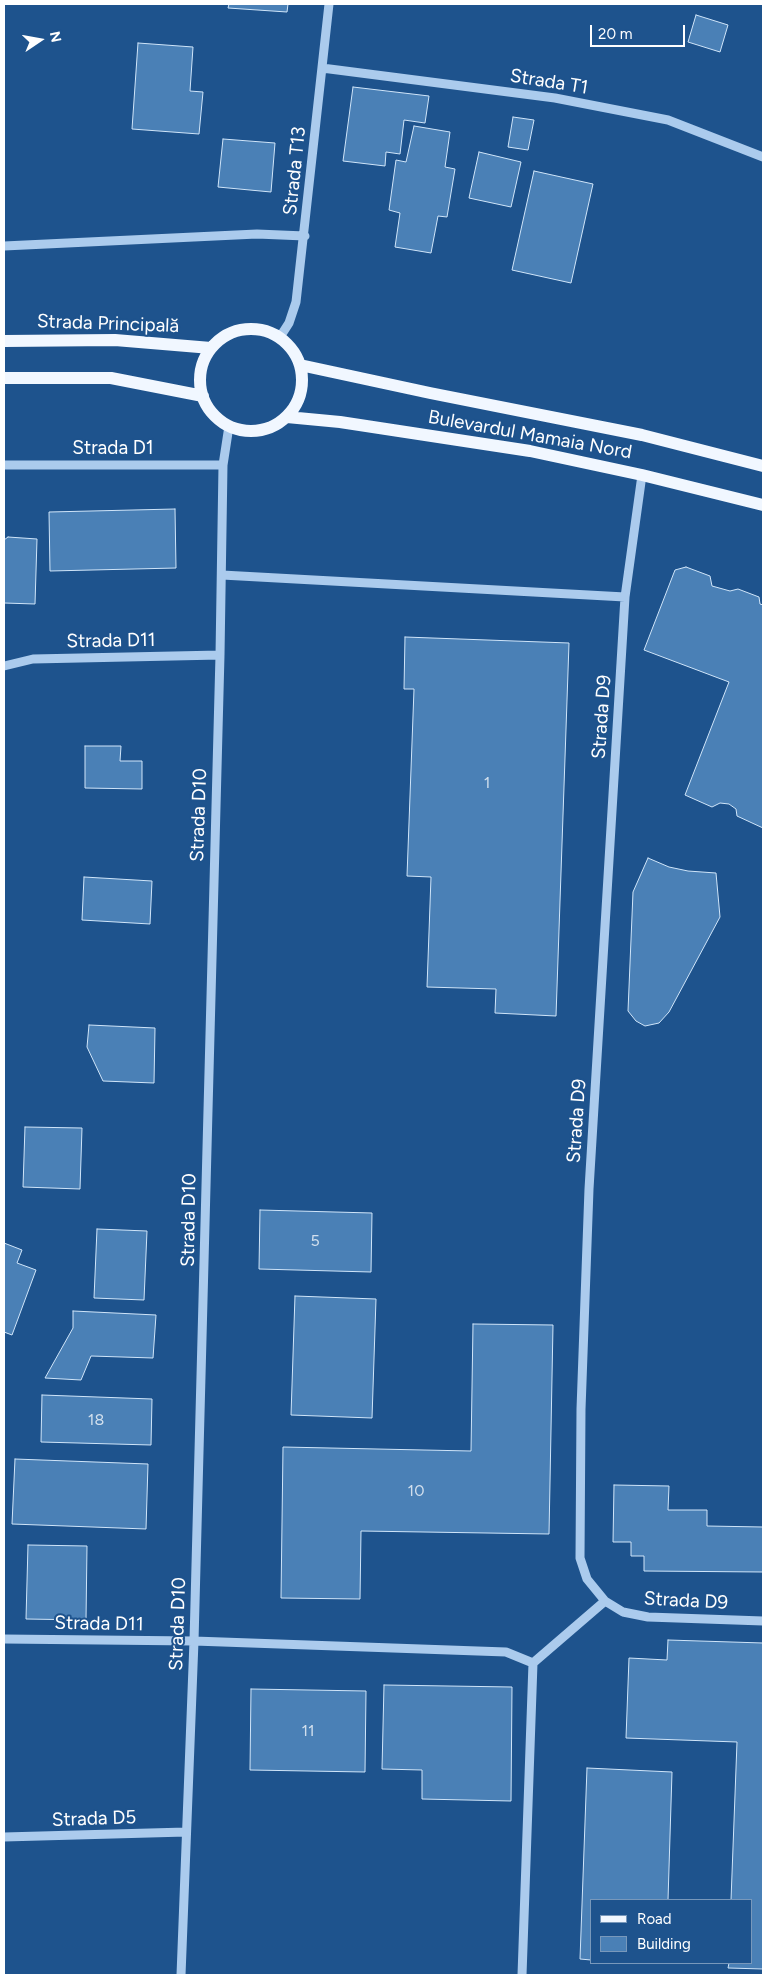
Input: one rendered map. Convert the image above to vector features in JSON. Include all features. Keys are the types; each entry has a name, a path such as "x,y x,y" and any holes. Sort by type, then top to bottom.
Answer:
{"main road":[{"path":"244,329 259,329 280,337 296,354 300,365 303,379 301,393 296,406 287,417 274,426 259,431 244,431 229,426 217,419 208,408 203,396 200,379 203,363 211,348 222,338 244,329"},
{"name":"Strada Principală","path":"4,341 115,340 211,348"},
{"name":"Bulevardul Mamaia Nord","path":"300,365 642,435 763,466"},
{"path":"4,378 111,378 203,396"},
{"name":"Bulevardul Mamaia Nord","path":"287,417 340,422 530,451 642,475 763,506"}],"street":[{"name":"Strada T13","path":"280,337 289,323 296,302 305,236 329,4"},
{"name":"Strada T1","path":"322,68 554,98 668,120 763,157"},
{"path":"4,246 257,234 305,236"},
{"name":"Strada D10","path":"181,1975 194,1642 222,575 223,465 229,426"},
{"name":"Strada D1","path":"4,465 223,465"},
{"name":"Strada D9","path":"642,475 625,597 589,1189 580,1409 580,1558 587,1579 605,1601 622,1612 648,1617 763,1621"},
{"path":"222,575 625,597"},
{"name":"Strada D11","path":"4,666 34,659 220,654"},
{"path":"522,1975 533,1663 605,1601"},
{"name":"Strada D11","path":"4,1639 194,1642 506,1652 533,1663"},
{"name":"Strada D5","path":"4,1838 186,1832"}],"building":[{"path":"229,4 288,4 287,12 228,8"},
{"path":"696,15 728,25 720,52 688,42"},
{"path":"138,43 193,47 190,91 203,92 199,134 132,129"},
{"path":"353,87 429,96 425,123 404,120 400,154 386,152 385,166 343,161"},
{"path":"513,117 534,120 528,150 508,147"},
{"path":"414,126 450,132 445,167 455,169 447,217 438,216 431,253 395,247 400,213 389,210 396,160 406,162"},
{"path":"223,139 275,143 271,192 218,187"},
{"path":"479,152 521,162 511,207 469,198"},
{"path":"534,171 593,184 571,283 512,270"},
{"path":"175,509 176,568 50,571 49,512"},
{"path":"8,537 37,539 35,604 4,603 4,540"},
{"path":"686,567 710,576 712,586 730,591 738,589 759,597 760,604 763,605 763,828 737,816 736,809 729,804 720,803 712,807 685,795 729,682 644,650 675,570"},
{"path":"405,637 569,643 556,1016 495,1013 496,989 427,987 431,877 407,876 414,689 404,689"},
{"path":"85,746 121,746 120,761 142,761 142,789 85,788"},
{"path":"648,858 669,867 688,871 716,873 720,917 669,1012 659,1023 645,1026 636,1021 628,1011 633,892"},
{"path":"84,877 152,881 150,924 82,920"},
{"path":"89,1025 155,1028 154,1083 103,1081 87,1047"},
{"path":"25,1127 82,1128 80,1189 23,1187"},
{"path":"260,1210 372,1213 371,1272 259,1269"},
{"path":"97,1229 147,1231 144,1300 94,1298"},
{"path":"4,1243 22,1250 17,1263 36,1270 12,1335 4,1332"},
{"path":"295,1296 376,1299 372,1418 291,1415"},
{"path":"73,1311 156,1315 153,1358 91,1356 81,1380 45,1378 73,1328"},
{"path":"473,1324 553,1325 549,1534 361,1531 360,1599 281,1598 283,1447 471,1451"},
{"path":"42,1395 152,1399 151,1445 41,1442"},
{"path":"15,1459 148,1464 146,1529 12,1524"},
{"path":"614,1485 669,1486 668,1510 707,1510 707,1526 763,1527 763,1572 644,1571 644,1556 631,1556 631,1542 613,1542"},
{"path":"28,1545 87,1546 86,1620 26,1619"},
{"path":"668,1640 763,1643 763,1969 728,1968 729,1964 752,1964 752,1899 731,1899 737,1742 626,1738 629,1658 667,1660"},
{"path":"384,1685 512,1687 511,1801 422,1799 422,1770 382,1769"},
{"path":"251,1689 366,1691 365,1772 250,1770"},
{"path":"587,1768 672,1772 668,1899 590,1899 590,1960 580,1959"}]}
